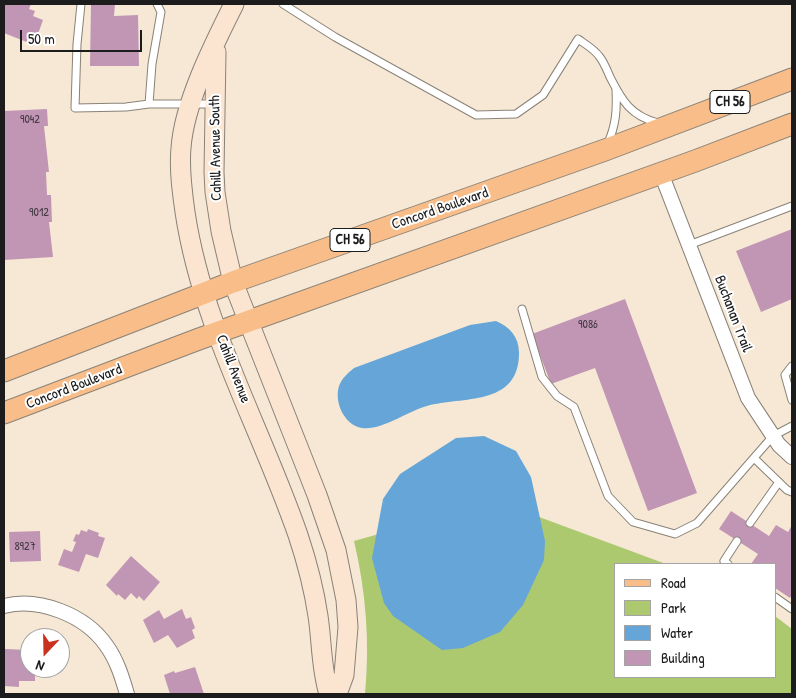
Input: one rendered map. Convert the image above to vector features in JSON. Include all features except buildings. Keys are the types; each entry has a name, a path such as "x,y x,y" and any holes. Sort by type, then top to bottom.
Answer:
{"main road":[{"name":"Concord Boulevard","path":"4,371 204,292 605,150 792,79"},
{"name":"Concord Boulevard","path":"4,413 218,332 792,124"}],"street":[{"name":"Cahill Avenue South","path":"234,4 216,41 213,149 215,192 221,231 233,282 248,322"},
{"name":"Cahill Avenue","path":"216,41 190,104 181,148 181,174 188,230 204,292 218,332 303,550 314,592 324,672 329,694"},
{"name":"Buchanan Trail","path":"661,173 748,398 773,436 792,457"},
{"name":"Cahill Avenue","path":"248,322 317,495 336,550 346,600 348,627 344,675 337,694"},
{"path":"4,606 34,604 57,608 77,619 105,643 121,674 128,694"}],"lane":[{"path":"81,4 77,44 75,108 126,107 149,104 215,104"},
{"path":"149,104 152,64 161,12 157,4"},
{"path":"283,4 335,37 476,115 516,114 543,95 578,39 600,56 616,89 633,112 646,119 668,126"},
{"path":"605,150 617,115 616,89"},
{"path":"689,245 792,206"},
{"path":"522,309 542,377 557,396 574,407 608,496 633,522 675,534 697,522 773,436 792,426"},
{"path":"792,366 784,374 792,400"},
{"path":"754,458 787,490 792,492"},
{"path":"750,523 779,482"},
{"path":"727,563 724,561 737,541"},
{"path":"776,598 792,609"}],"green space":[{"path":"496,501 663,563 614,563 614,678 776,678 776,617 792,629 792,694 365,694 366,617 354,541"}],"water":[{"path":"496,321 506,326 513,333 519,347 516,370 510,383 499,391 486,396 427,406 378,427 362,428 345,418 339,406 339,386 343,378 354,368 470,325"},
{"path":"484,436 516,451 531,477 545,541 544,560 523,605 500,632 463,648 442,650 393,616 384,603 372,558 383,499 400,474 456,438"}]}
